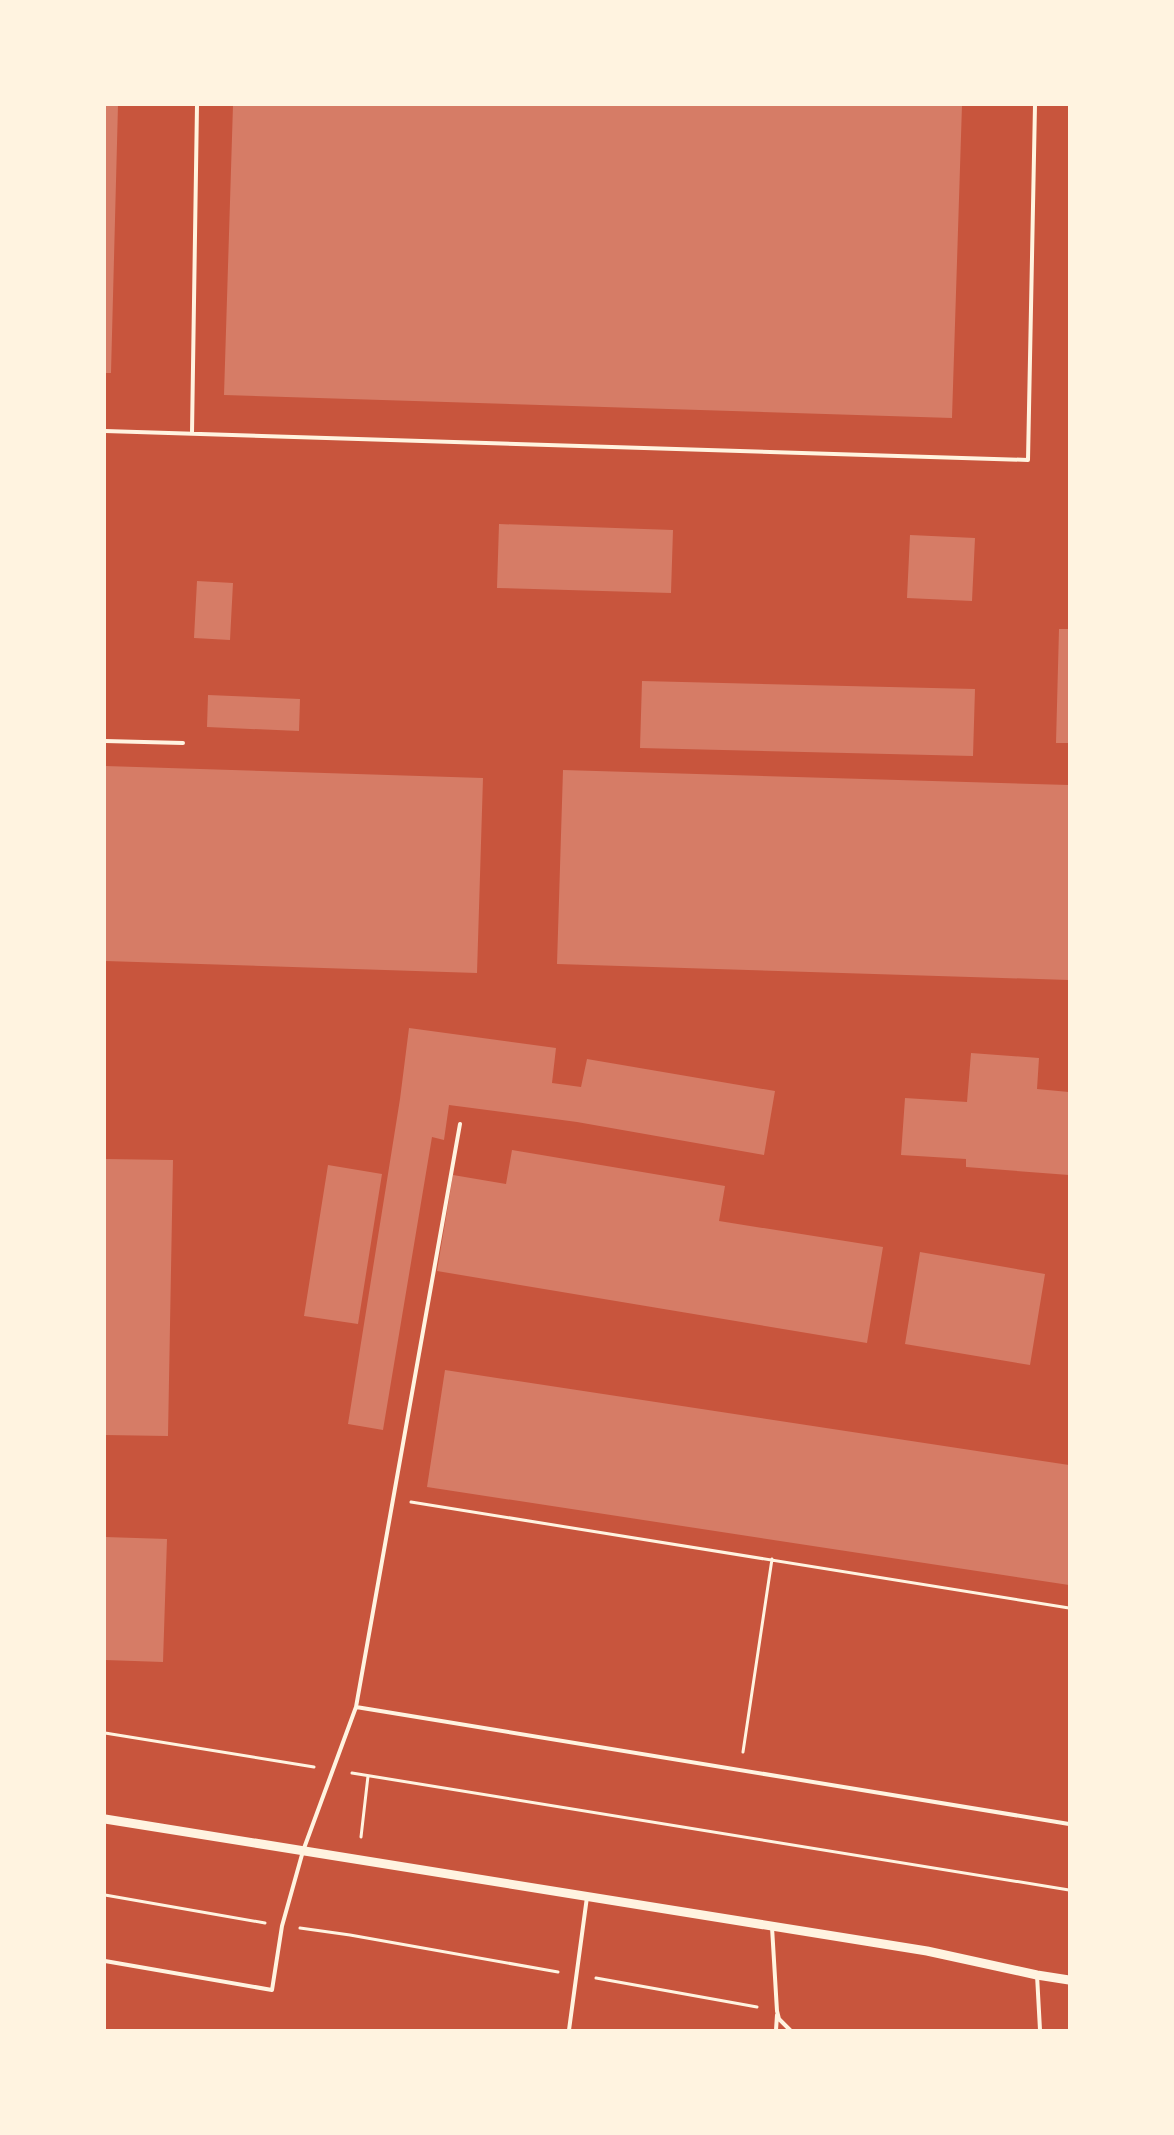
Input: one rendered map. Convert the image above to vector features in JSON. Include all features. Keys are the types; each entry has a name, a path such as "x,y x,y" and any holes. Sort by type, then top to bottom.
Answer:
{"street":[{"path":"105,1819 927,1952 1069,1980"}],"lane":[{"path":"192,433 197,105"},
{"path":"105,431 1028,460 1035,105"},
{"path":"105,741 183,744"},
{"path":"105,1961 272,1990 282,1926 303,1851 356,1707 460,1124"},
{"path":"356,1707 1069,1824"},
{"path":"569,2030 587,1897"},
{"path":"772,1927 777,2011 776,2030"},
{"path":"1037,1975 1040,2030"},
{"path":"777,2011 779,2019 790,2030"}],"path":[{"path":"394,1500 1069,1608"},
{"path":"741,1770 772,1559"},
{"path":"105,1733 1069,1890"},
{"path":"361,1838 368,1776"},
{"path":"105,1895 282,1926 350,1935"}],"building":[{"path":"105,105 118,105 111,373 105,373"},
{"path":"233,105 962,105 952,418 224,395"},
{"path":"499,524 673,530 671,593 497,588"},
{"path":"910,535 975,538 972,601 907,598"},
{"path":"197,581 233,583 230,640 194,638"},
{"path":"1059,629 1069,629 1069,743 1056,743"},
{"path":"642,681 975,689 973,756 640,748"},
{"path":"208,695 300,699 299,731 207,727"},
{"path":"105,766 483,778 477,973 105,961"},
{"path":"563,770 1069,785 1069,980 557,964"},
{"path":"409,1028 556,1048 552,1083 581,1087 587,1059 775,1091 764,1155 577,1122 449,1105 444,1140 432,1137 383,1430 348,1424 400,1099"},
{"path":"971,1053 1039,1058 1037,1089 1069,1092 1069,1175 966,1167 966,1159 901,1155 905,1098 967,1102"},
{"path":"512,1150 725,1186 719,1221 883,1247 867,1343 437,1271 453,1175 506,1184"},
{"path":"105,1159 173,1160 168,1436 105,1435"},
{"path":"328,1165 382,1174 358,1324 304,1316"},
{"path":"920,1252 1045,1274 1030,1365 905,1344"},
{"path":"445,1370 1069,1465 1069,1585 427,1487"},
{"path":"105,1537 167,1539 163,1662 105,1660"}]}
